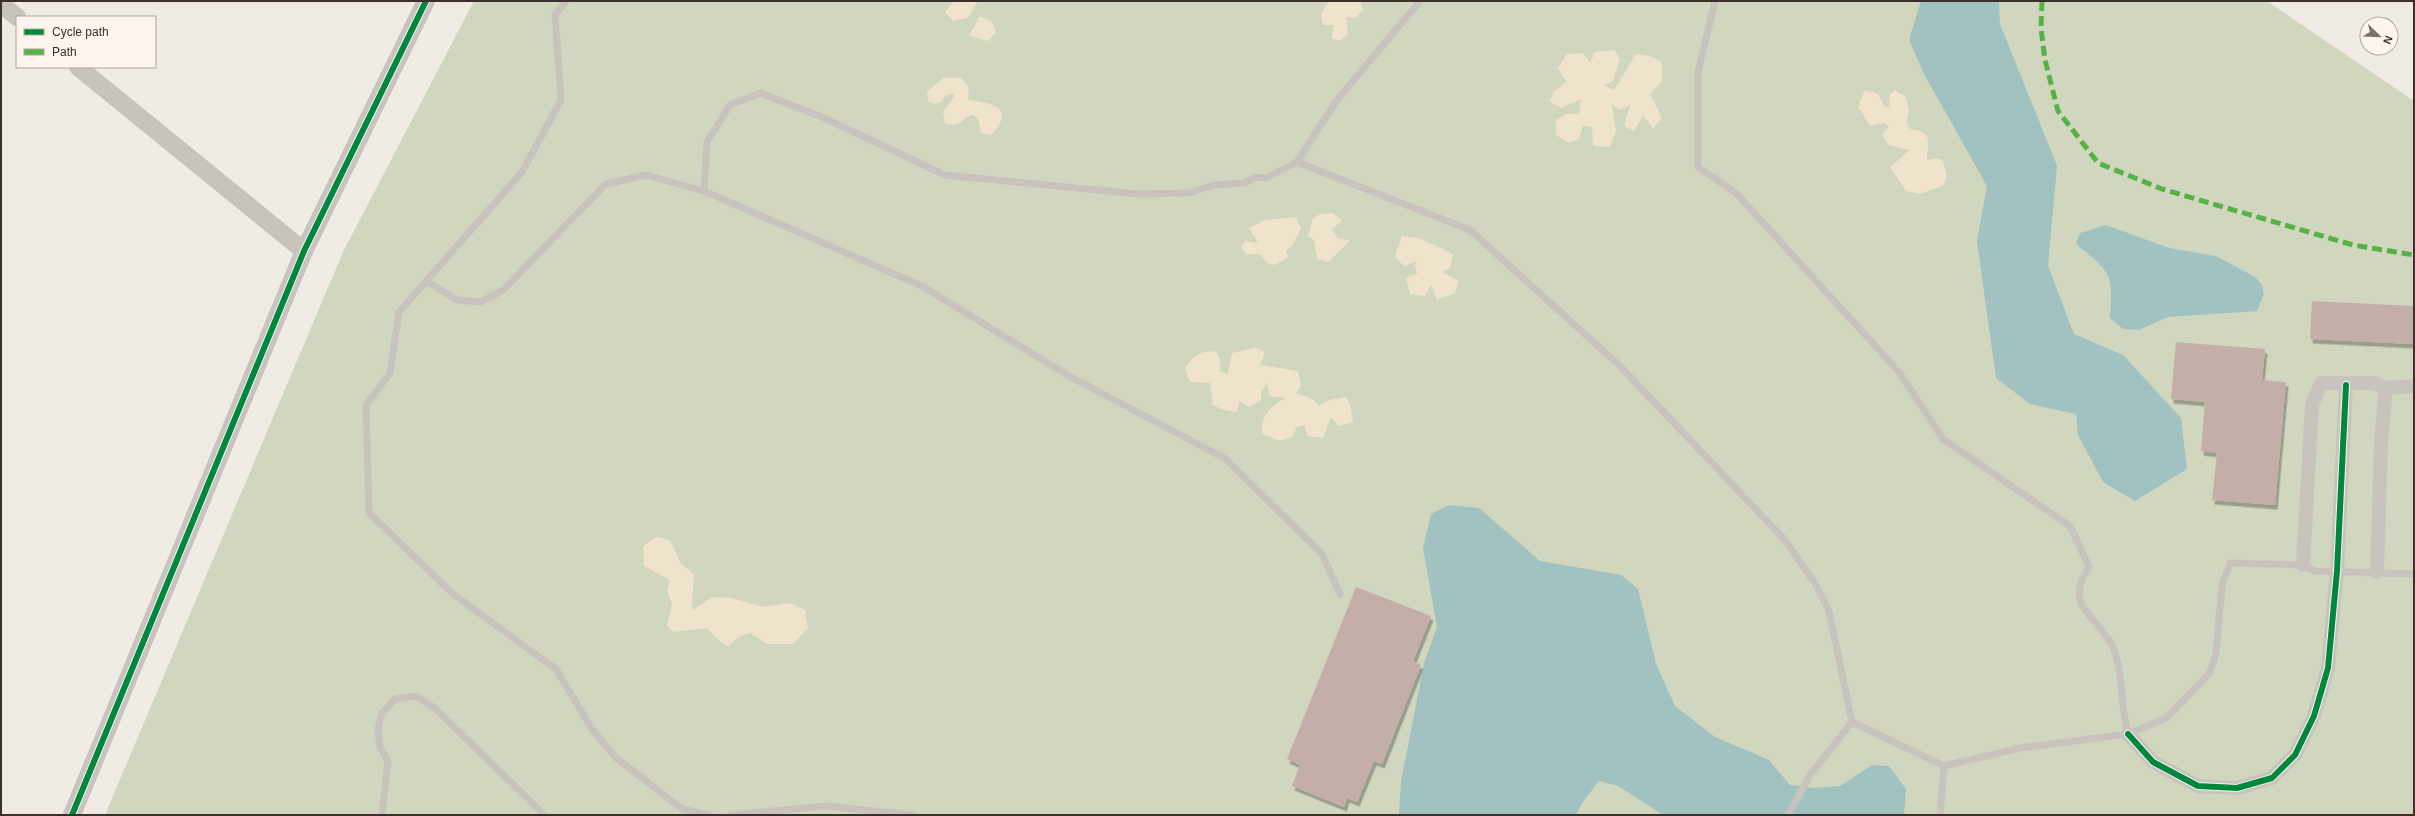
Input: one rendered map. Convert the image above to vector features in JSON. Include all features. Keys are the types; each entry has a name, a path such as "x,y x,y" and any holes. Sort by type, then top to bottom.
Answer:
{"street":[{"path":"72,815 304,251 426,1"},
{"path":"1,4 16,16"},
{"path":"79,68 304,251"},
{"path":"2303,565 2312,405 2321,383 2346,385 2374,384 2386,388 2414,386"},
{"path":"2128,734 2153,762 2198,786 2237,788 2272,778 2295,755 2314,716 2328,668 2337,571 2346,385"},
{"path":"2378,572 2381,442 2386,388"}],"lane":[{"path":"566,1 555,14 561,100 522,172 399,312 390,373 366,405 369,513 453,594 556,669 592,729 615,757 682,809 708,815"},
{"path":"704,190 707,142 730,105 761,94 822,117 945,175 1138,194 1189,193 1214,185 1245,183 1255,177 1266,178 1297,162 1337,100 1420,1"},
{"path":"1715,1 1698,72 1698,167 1736,193 1900,372 1943,439 2071,526 2089,567 2081,579 2080,600 2113,646 2123,689 2123,716 2128,734"},
{"path":"1297,162 1470,230 1619,365 1784,539 1815,583 1829,611 1852,722"},
{"path":"426,281 457,300 481,302 503,290 606,184 646,175 704,190 922,286 1069,376 1226,460 1322,554 1340,594"},
{"path":"1852,722 1944,766 2020,748 2128,734 2166,718 2209,674 2216,654 2222,585 2230,564 2303,565 2315,571 2414,574"},
{"path":"382,815 388,762 380,747 378,729 382,713 396,699 416,696 436,709 544,815"},
{"path":"1788,815 1810,774 1852,722"},
{"path":"1940,815 1944,766"},
{"path":"730,815 825,806 914,815"}],"green space":[{"path":"474,1 2267,1 2414,101 2414,815 105,815 343,252"}],"sand":[{"path":"954,1 978,1 968,18 953,21 945,12"},
{"path":"1329,1 1360,1 1363,10 1356,18 1346,17 1348,34 1339,41 1332,38 1334,25 1323,25 1321,14"},
{"path":"980,16 991,21 996,32 988,41 969,36"},
{"path":"1614,50 1620,59 1613,81 1604,85 1614,90 1636,54 1650,56 1662,62 1662,81 1650,94 1662,118 1653,128 1643,116 1634,131 1624,126 1630,105 1620,110 1612,105 1616,131 1610,147 1593,146 1592,127 1583,125 1579,139 1569,143 1556,135 1556,120 1566,114 1579,114 1581,99 1562,108 1550,102 1554,91 1566,82 1558,68 1567,54 1583,53 1590,63 1595,52"},
{"path":"943,78 961,78 969,87 968,100 993,105 998,108 1002,119 991,135 981,133 978,118 973,114 955,125 945,123 943,112 954,97 954,93 945,96 941,102 934,104 928,101 927,92"},
{"path":"1865,90 1878,94 1885,107 1890,108 1889,95 1895,90 1905,96 1909,110 1906,123 1910,129 1923,132 1928,138 1927,160 1937,158 1943,161 1947,176 1943,186 1920,194 1906,191 1890,167 1910,150 1888,145 1882,135 1889,126 1884,123 1870,126 1858,107"},
{"path":"1333,213 1342,221 1332,229 1338,238 1350,241 1328,262 1317,259 1314,240 1308,236 1313,218 1321,214"},
{"path":"1296,217 1301,229 1292,246 1286,251 1288,257 1275,265 1267,263 1260,254 1246,254 1241,247 1245,241 1258,243 1249,228 1265,220"},
{"path":"1402,236 1419,238 1453,254 1450,268 1443,272 1459,281 1455,293 1437,300 1431,285 1425,296 1410,294 1406,279 1411,275 1417,274 1415,265 1417,261 1404,266 1395,257"},
{"path":"1255,348 1265,352 1260,365 1298,371 1301,386 1296,393 1313,399 1319,406 1329,400 1346,397 1351,408 1353,422 1339,426 1331,418 1323,438 1308,436 1304,425 1297,427 1292,437 1280,441 1262,434 1264,417 1275,405 1285,398 1270,396 1267,383 1261,392 1261,400 1249,407 1240,401 1236,412 1223,410 1213,405 1210,383 1190,382 1185,368 1191,360 1198,355 1206,352 1216,352 1220,359 1220,371 1228,374 1232,353"},
{"path":"656,537 670,540 681,564 694,574 693,610 712,597 732,598 763,607 790,603 805,610 808,628 793,644 767,644 750,633 740,636 728,646 722,643 707,628 673,632 667,626 672,604 667,591 670,580 644,566 643,546"}],"water":[{"path":"1921,1 1999,1 2000,24 2057,166 2048,266 2074,334 2123,355 2181,418 2187,469 2135,501 2103,482 2078,435 2076,414 2030,404 1996,378 1977,241 1987,186 1924,74 1909,40"},
{"path":"2106,225 2169,248 2216,256 2255,277 2262,285 2264,294 2257,311 2168,317 2139,330 2123,329 2110,318 2111,291 2107,274 2096,261 2076,244 2080,233"},
{"path":"1449,505 1479,508 1540,561 1621,575 1638,589 1656,664 1675,706 1715,737 1769,760 1790,785 1814,788 1840,786 1872,765 1889,766 1906,789 1904,815 1663,815 1618,786 1599,781 1582,803 1576,815 1399,815 1401,782 1424,663 1437,627 1423,548 1431,514"}],"building":[{"path":"2312,301 2414,306 2414,344 2310,339"},
{"path":"2176,342 2265,349 2262,380 2286,382 2275,505 2212,500 2217,453 2201,451 2205,402 2171,399"},
{"path":"1356,587 1431,616 1413,661 1421,665 1382,764 1374,761 1357,802 1347,798 1344,807 1292,786 1300,765 1287,759"}],"marked path":[{"path":"2042,1 2041,28 2045,60 2058,111 2098,163 2162,189 2353,245 2414,255"}],"cycle path":[{"path":"72,815 304,251 426,1"},
{"path":"2128,734 2153,762 2198,786 2237,788 2272,778 2295,755 2314,716 2328,668 2337,571 2346,385"}]}
